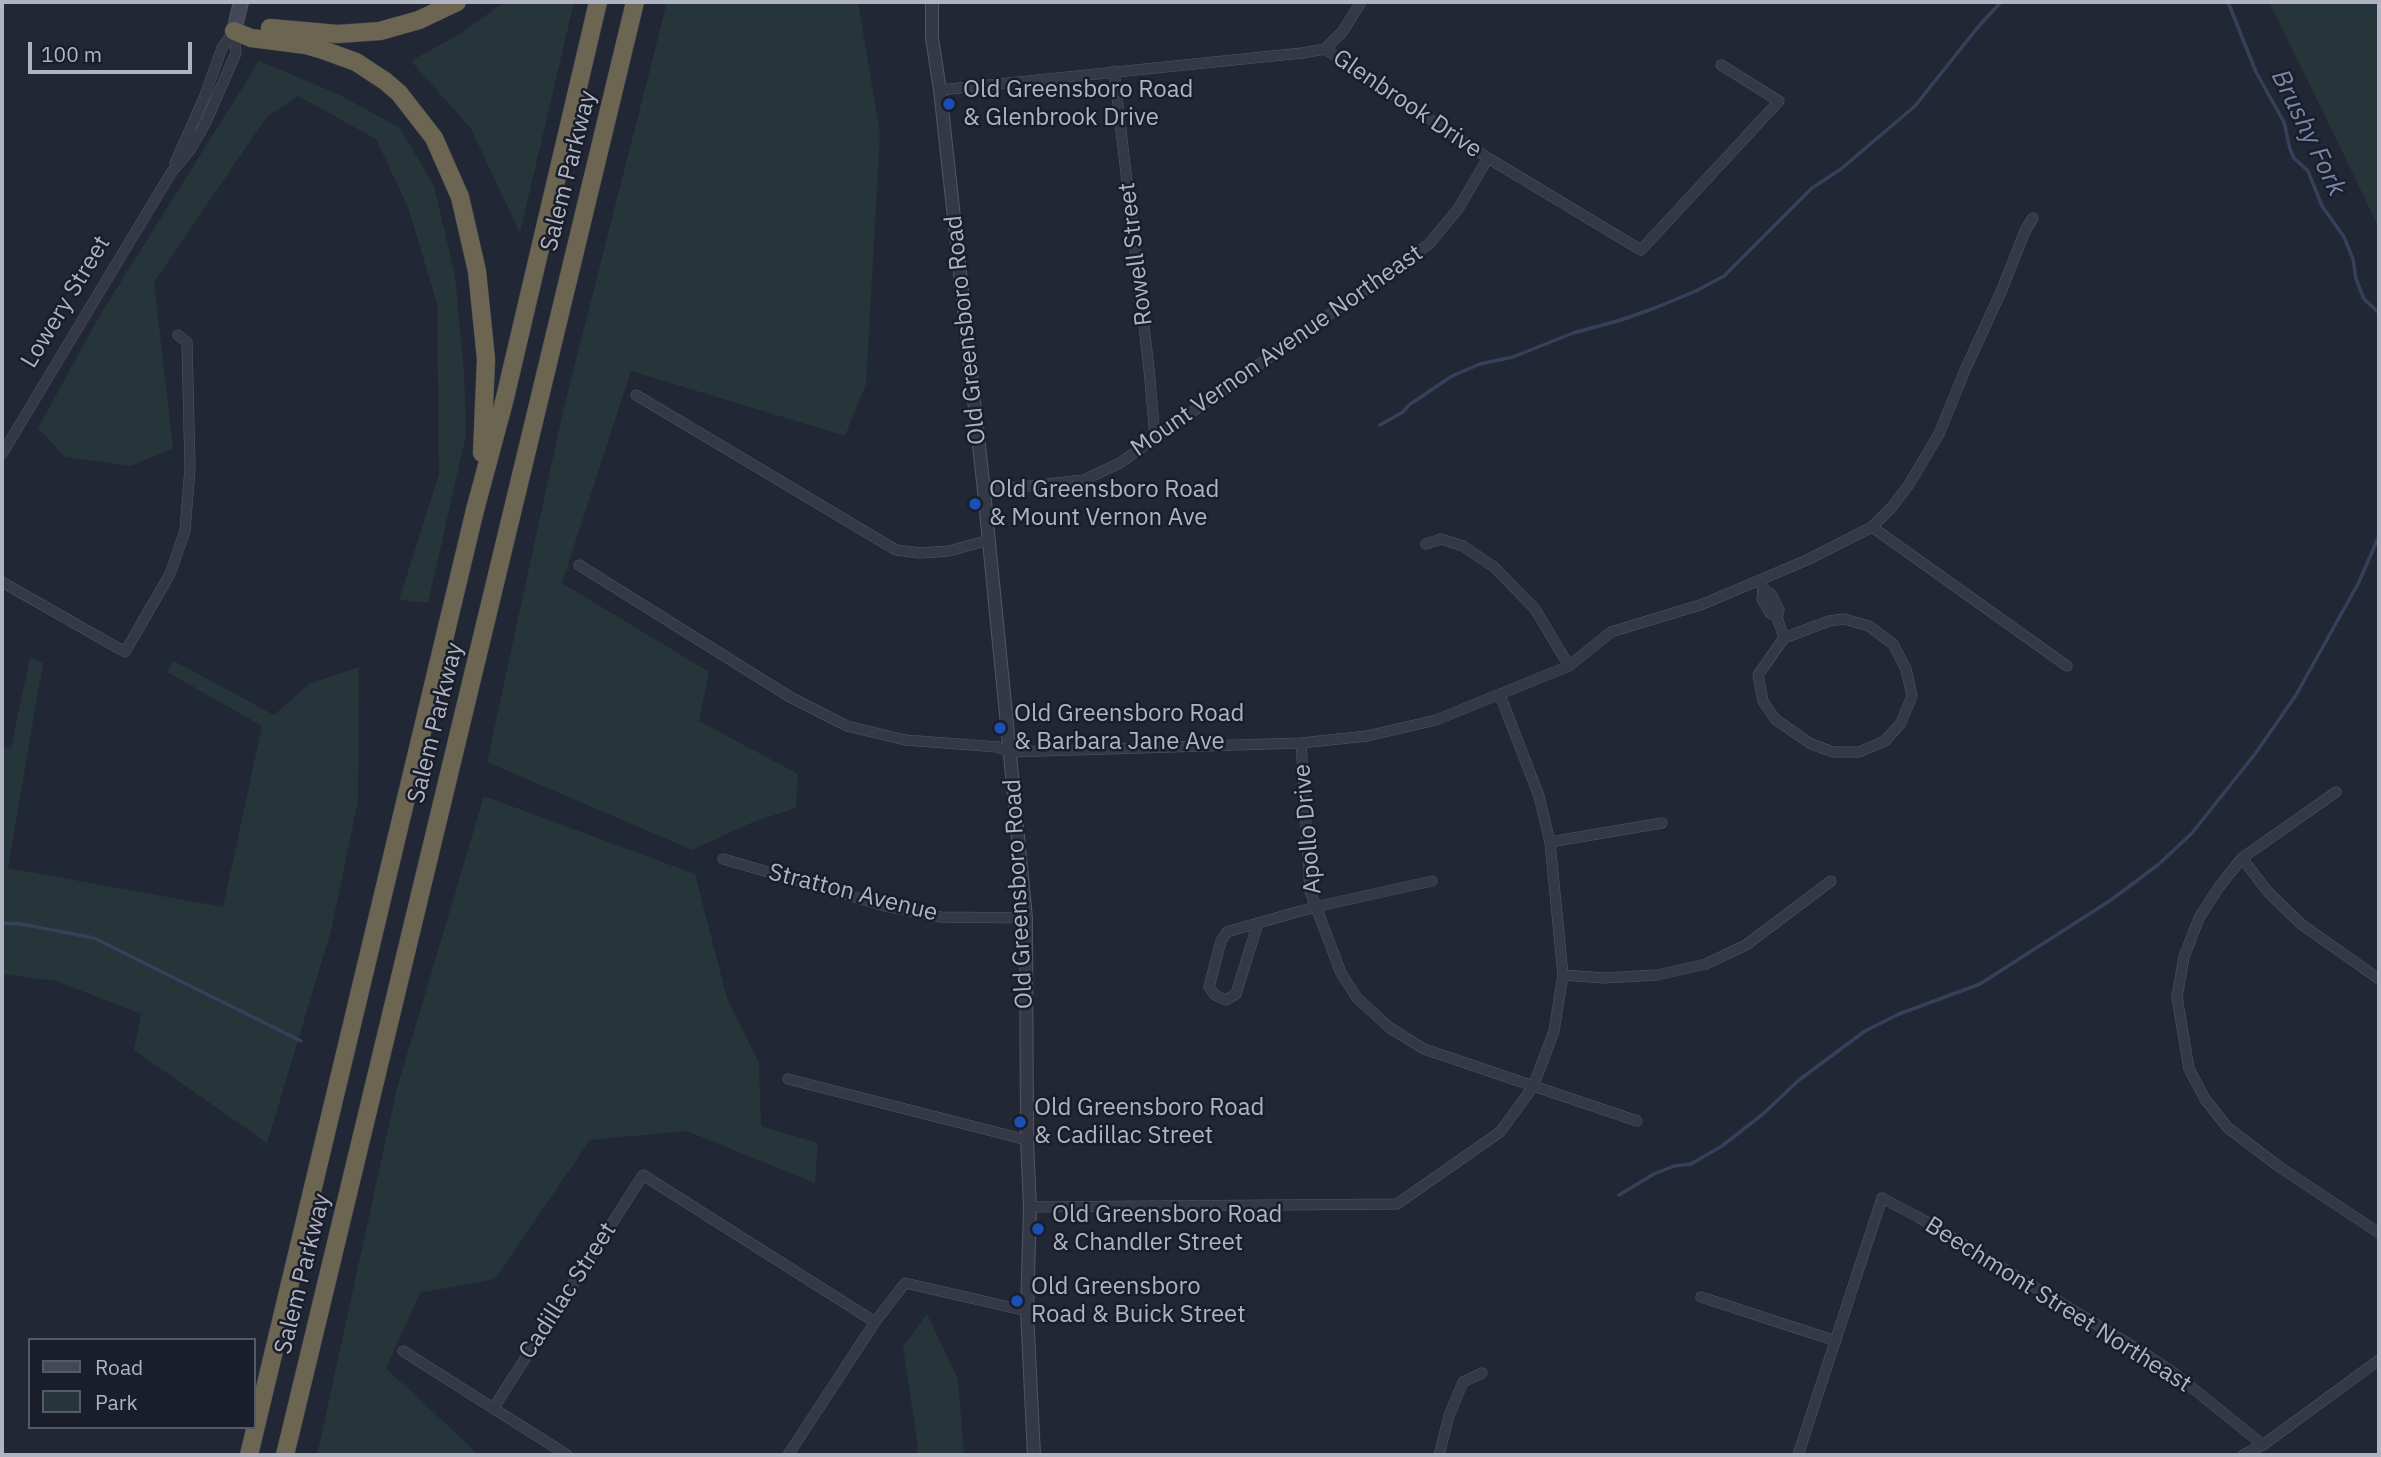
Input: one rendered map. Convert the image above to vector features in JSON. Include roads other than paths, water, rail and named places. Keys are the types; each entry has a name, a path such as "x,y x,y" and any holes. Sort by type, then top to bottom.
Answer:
{"highway":[{"path":"234,31 252,26 316,33 360,33 410,23 457,2"},
{"name":"Salem Parkway","path":"257,1414 475,510 507,389 597,2"},
{"name":"Salem Parkway","path":"285,1455 635,2"},
{"path":"234,31 251,38 323,50 370,71 392,87 411,106 444,157 460,197 472,246 484,329 485,410 475,510"},
{"path":"240,1455 251,1429"},
{"name":"Salem Parkway","path":"249,1455 254,1429"}],"main road":[{"name":"Lowery Street","path":"234,31 241,2"}],"street":[{"name":"Old Greensboro Road","path":"932,2 932,38 984,491 1026,918 1030,1207 1027,1311 1034,1455"},
{"path":"1325,49 1343,31 1361,2"},
{"name":"Lowery Street","path":"2,454 171,173 190,150 216,103 236,53 234,31"},
{"name":"Glenbrook Drive","path":"940,90 1325,49 1488,158 1641,250 1779,101 1721,65"},
{"name":"Rowell Street","path":"1114,71 1155,437"},
{"name":"Mount Vernon Avenue Northeast","path":"984,491 1084,480 1120,463 1429,244 1458,209 1488,158"},
{"path":"579,565 790,697 847,726 905,740 998,747 1011,752 1301,743 1367,736 1436,720 1569,666 1611,632 1703,604 1807,560 1872,527 1908,486 1939,434 2025,231 2033,218"},
{"path":"2,582 125,652 170,574 185,531 190,468 187,342 178,335"},
{"path":"636,396 896,550 920,553 949,551 989,540"},
{"path":"1872,527 2067,666"},
{"path":"1426,544 1441,539 1463,547 1494,567 1535,609 1569,666"},
{"path":"1761,579 1764,590 1771,594 1779,610 1777,617 1784,638"},
{"path":"1844,619 1868,626 1893,643 1906,669 1912,696 1901,723 1885,741 1859,752 1833,752 1811,744 1775,719 1763,701 1758,675 1784,638 1829,621 1844,619"},
{"path":"1030,1207 1397,1204 1500,1132 1533,1087 1554,1031 1563,975 1550,842 1539,796 1500,695"},
{"name":"Apollo Drive","path":"1301,743 1310,891 1347,986 1370,1013 1424,1049 1637,1121"},
{"path":"2336,792 2242,858 2219,887 2199,918 2184,957 2177,997 2189,1069 2205,1099 2228,1128 2281,1168 2379,1233"},
{"path":"1550,842 1662,823"},
{"path":"2242,858 2268,892 2301,924 2379,979"},
{"name":"Stratton Avenue","path":"723,859 896,908 941,917 1026,918"},
{"path":"1258,923 1236,994 1226,1000 1215,995 1209,986 1221,941 1227,932 1258,923 1315,907 1432,881"},
{"path":"1563,975 1604,978 1657,975 1706,964 1746,945 1832,881"},
{"path":"788,1079 1027,1140"},
{"name":"Cadillac Street","path":"494,1407 643,1175 875,1322"},
{"name":"Beechmont Street Northeast","path":"1836,1341 1882,1198 2144,1353 2174,1373 2263,1445"},
{"path":"788,1455 875,1322 905,1283 1027,1311"},
{"path":"1701,1297 1836,1341 1798,1455"},
{"path":"403,1351 568,1455"},
{"path":"2244,1455 2263,1445 2379,1360"},
{"path":"1439,1455 1449,1416 1463,1382 1482,1373"}],"waterway":[{"path":"1380,425 1403,412 1452,376 1480,364 1513,357 1573,333 1655,308 1724,276 1812,188 1841,169 1915,106 2001,2"},
{"name":"Brushy Fork","path":"2228,2 2256,72 2284,122 2294,158 2308,171 2322,206 2344,237 2364,299 2379,313"},
{"path":"1619,1195 1654,1174 1674,1166 1691,1164 1722,1146 1763,1114 1799,1080 1865,1031 1899,1014 1980,984 2111,900 2159,864 2192,833 2255,754 2296,695 2359,582 2379,536"},
{"path":"2,923 94,938 301,1041"}],"place":[{"name":"Old Greensboro Road & Glenbrook Drive","path":"949,104"},
{"name":"Old Greensboro Road & Mount Vernon Ave","path":"975,504"},
{"name":"Old Greensboro Road & Barbara Jane Ave","path":"1000,728"},
{"name":"Old Greensboro Road & Cadillac Street","path":"1020,1122"},
{"name":"Old Greensboro Road & Chandler Street","path":"1038,1229"},
{"name":"Old Greensboro Road & Buick Street","path":"1017,1301"}]}
